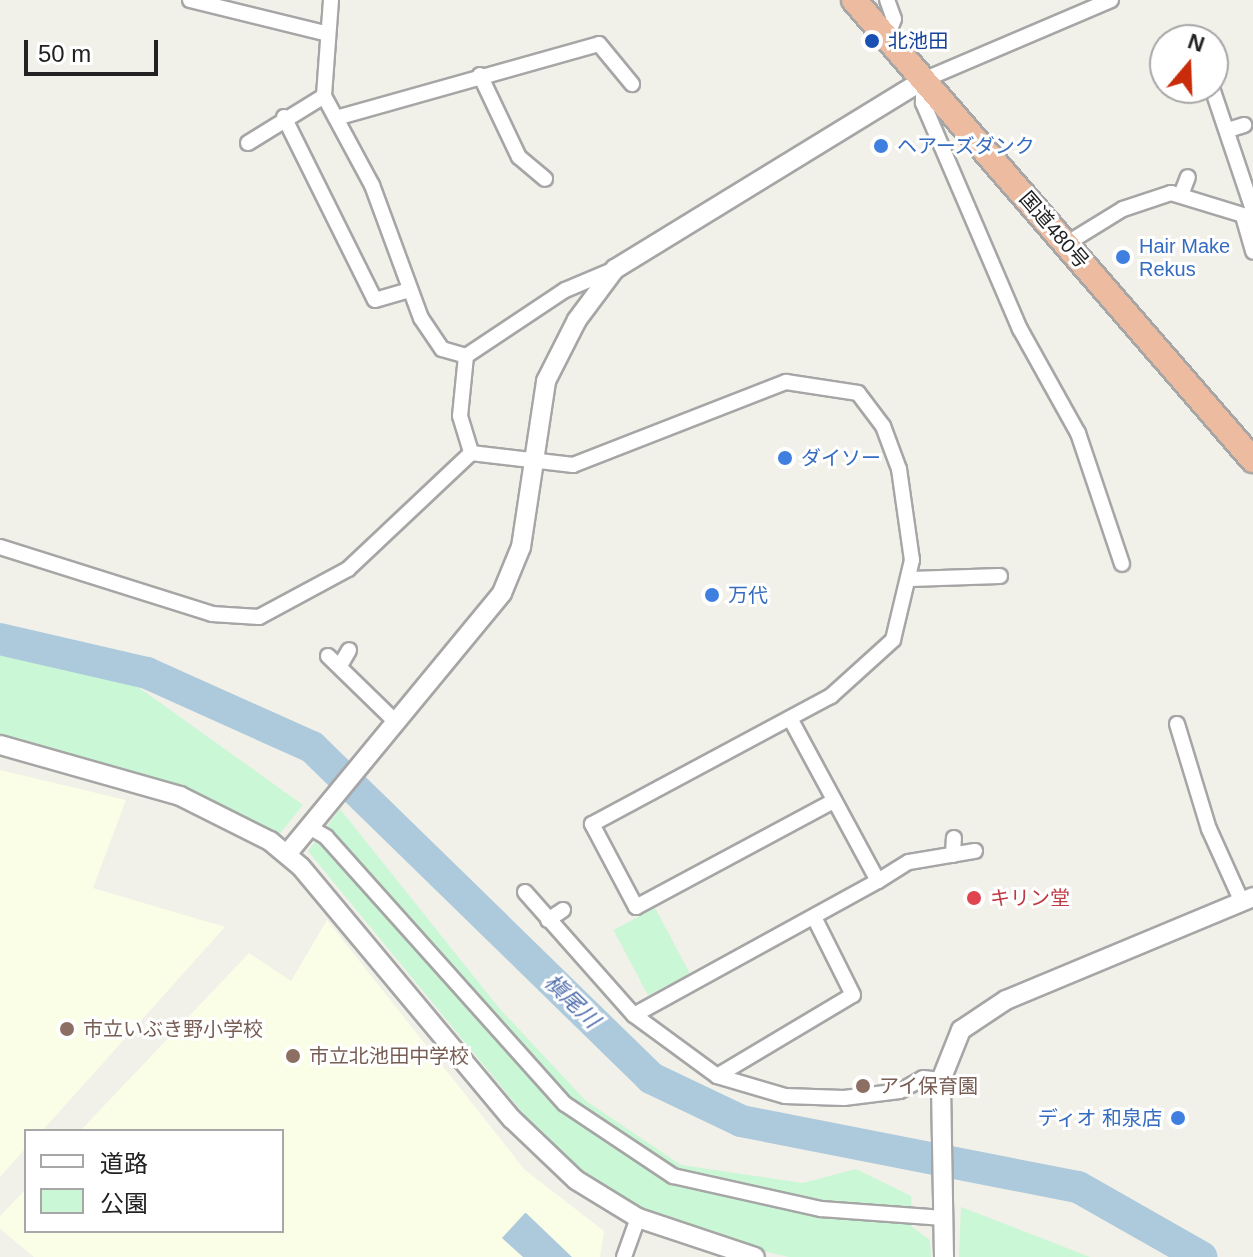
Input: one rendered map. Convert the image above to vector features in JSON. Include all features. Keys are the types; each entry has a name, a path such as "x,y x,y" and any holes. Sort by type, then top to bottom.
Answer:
{"highway":[{"name":"国道480号","path":"854,0 1253,460"}],"street":[{"path":"190,0 324,33"},
{"path":"331,0 324,33 324,96 372,185 409,290 442,349 466,356 565,290 615,269 923,80 1111,0"},
{"path":"887,0 894,19 887,38"},
{"path":"336,118 599,44 632,84"},
{"path":"480,75 519,157 545,179"},
{"path":"923,80 923,103 1020,329 1078,433 1122,564"},
{"path":"248,143 284,117 324,96"},
{"path":"1218,104 1228,130 1250,215 1253,252"},
{"path":"284,117 375,300 409,290"},
{"path":"1228,130 1244,125"},
{"path":"1181,195 1188,177"},
{"path":"1066,244 1148,197 1181,195 1250,215"},
{"path":"287,854 502,593 521,547 533,460 558,352 615,269"},
{"path":"466,356 460,416 471,453"},
{"path":"0,547 212,614 259,617 348,569 471,453 573,465 786,382 858,393 883,426 899,469 910,579 893,640 831,696 592,824 636,907 834,801"},
{"path":"910,579 1000,576"},
{"path":"341,664 349,650"},
{"path":"328,656 341,664 393,728"},
{"path":"791,720 878,881"},
{"path":"944,1257 941,1088 947,1054 980,1014 1248,900 1209,829 1177,724"},
{"path":"0,745 180,796 287,854 537,1146 638,1218 755,1257"},
{"path":"311,824 565,1104 673,1176 821,1209 944,1212"},
{"path":"953,855 954,838"},
{"path":"634,1015 909,862 975,851"},
{"path":"525,892 634,1015 717,1076 785,1096 844,1098 900,1091 923,1078 941,1088"},
{"path":"548,920 563,910"},
{"path":"717,1076 853,995 814,917"},
{"path":"624,1257 638,1218"}],"shaded area":[{"name":"市立いぶき野小学校","path":"0,770 126,800 93,888 225,927 44,1129 24,1129 24,1150 0,1177"},
{"name":"市立北池田中学校","path":"327,920 525,1170 604,1231 600,1257 34,1257 0,1229 0,1216 24,1191 24,1233 284,1233 284,1129 82,1129 249,953 291,981"}],"green space":[{"path":"0,652 134,684 303,805 278,836 182,791 0,740"},
{"path":"340,809 499,1008 586,1101 681,1165 803,1183 856,1169 911,1196 912,1227 930,1240 931,1257 789,1257 728,1243 638,1208 559,1157 308,851"},
{"path":"655,908 690,973 648,995 614,930"},
{"path":"961,1207 1090,1257 959,1257"}],"water":[{"path":"525,1213 572,1257 523,1257 502,1238"}],"waterway":[{"name":"槇尾川","path":"0,639 147,673 312,747 651,1078 741,1121 1078,1187 1201,1257"}],"place":[{"name":"北池田","path":"872,41"},
{"name":"ヘアーズダンク","path":"881,146"},
{"name":"Hair Make Rekus","path":"1123,257"},
{"name":"ダイソー","path":"785,458"},
{"name":"万代","path":"712,595"},
{"name":"キリン堂","path":"974,898"},
{"name":"市立いぶき野小学校","path":"67,1029"},
{"name":"市立北池田中学校","path":"293,1056"},
{"name":"アイ保育園","path":"863,1086"},
{"name":"ディオ 和泉店","path":"1178,1118"}]}
